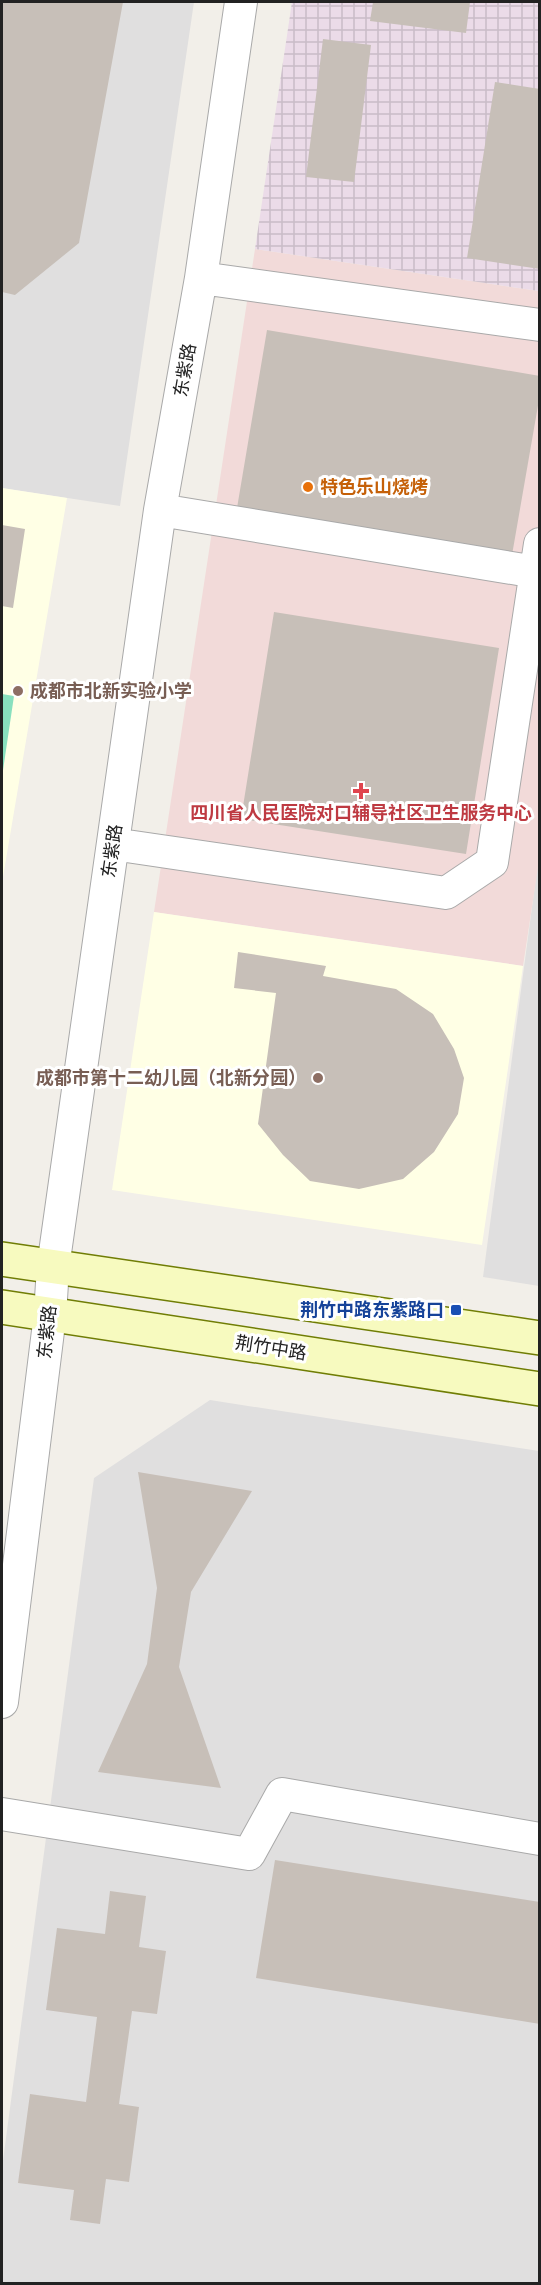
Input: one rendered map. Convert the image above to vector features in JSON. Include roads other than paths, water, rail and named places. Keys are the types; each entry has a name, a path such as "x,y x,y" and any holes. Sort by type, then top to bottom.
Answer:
{"main road":[{"path":"2,1259 540,1338"},
{"name":"荆竹中路","path":"2,1308 540,1389"}],"street":[{"name":"东紫路","path":"2,1702 50,1315 53,1267 160,510 201,278 241,2"},
{"path":"201,278 540,325"},
{"path":"113,844 446,893 492,862 538,558 160,510"},
{"path":"2,1814 249,1854 282,1794 540,1839"}],"place":[{"name":"特色乐山烧烤","path":"308,487"},
{"name":"成都市北新实验小学","path":"18,691"},
{"name":"四川省人民医院对口辅导社区卫生服务中心","path":"361,791"},
{"name":"成都市第十二幼儿园（北新分园）","path":"318,1078"},
{"name":"荆竹中路东紫路口","path":"456,1310"}]}
